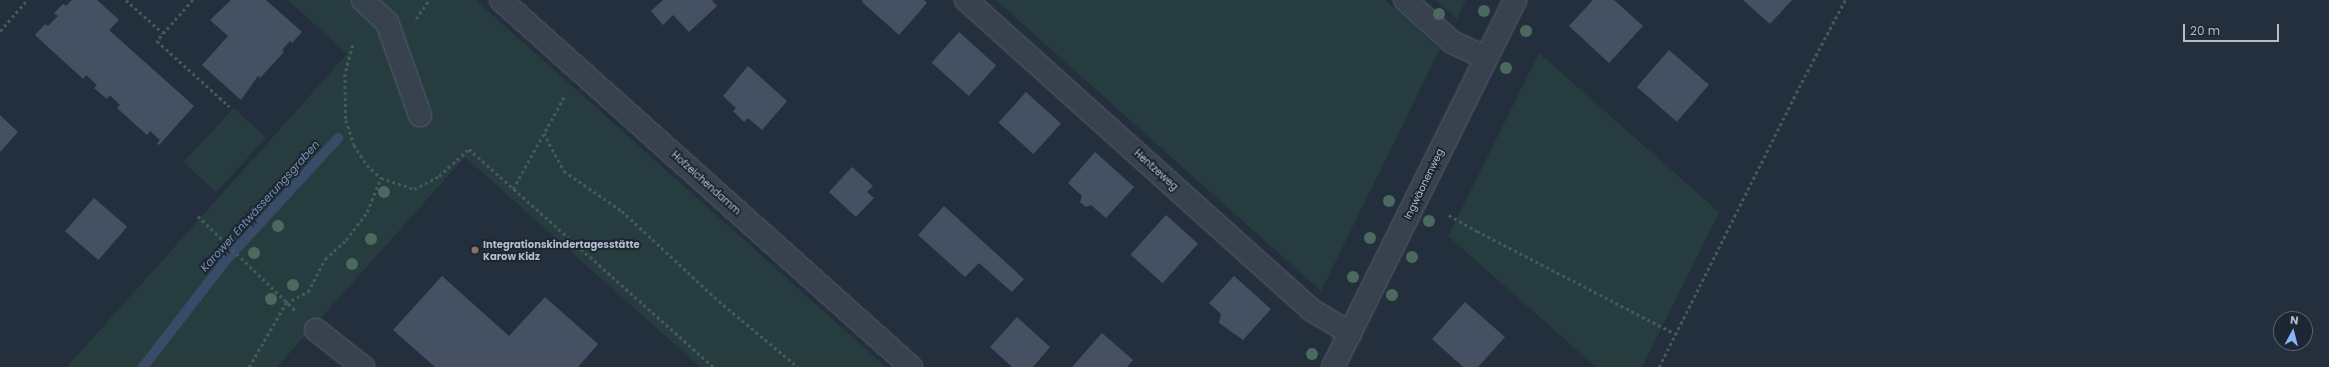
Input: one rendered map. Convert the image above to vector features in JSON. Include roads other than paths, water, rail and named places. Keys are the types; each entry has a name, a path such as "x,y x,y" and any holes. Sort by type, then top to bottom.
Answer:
{"street":[{"path":"363,0 387,22 420,115"},
{"name":"Hofzeichendamm","path":"501,0 911,367"},
{"name":"Hentzeweg","path":"966,0 1310,309 1350,334"},
{"path":"1405,0 1452,42 1486,58"},
{"name":"Ingwäonenweg","path":"1333,367 1515,0"},
{"path":"316,330 363,367"}],"waterway":[{"name":"Karower Entwässerungsgraben","path":"143,367 226,260 338,138"}],"place":[{"name":"Integrationskindertagesstätte Karow Kidz","path":"475,250"}]}
